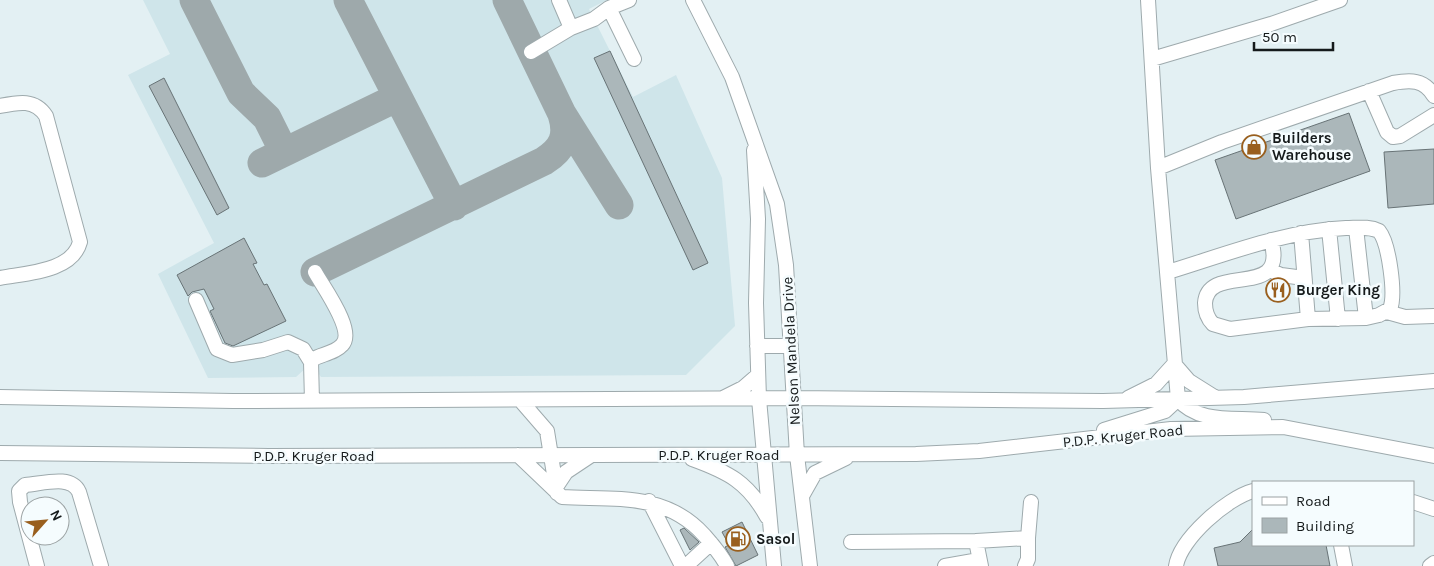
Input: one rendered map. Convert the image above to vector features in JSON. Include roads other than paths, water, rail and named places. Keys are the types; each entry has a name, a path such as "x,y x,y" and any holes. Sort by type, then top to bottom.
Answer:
{"street":[{"path":"559,0 571,28"},
{"path":"531,52 571,28 594,19 609,8 629,0"},
{"name":"Nelson Mandela Drive","path":"693,0 732,77 753,140 772,186 782,226 797,455 810,566"},
{"path":"1148,0 1158,168 1178,400 1189,411 1201,416 1263,420 1283,427"},
{"path":"1152,58 1271,24 1340,0"},
{"path":"609,8 634,59"},
{"path":"1158,168 1222,142 1369,91 1412,80 1430,90 1434,96"},
{"path":"1369,91 1387,132 1393,137 1400,136 1434,115"},
{"path":"0,106 32,103 40,107 46,116 80,242 77,251 65,263 0,278"},
{"name":"Nelson Mandela Drive","path":"753,140 758,211 757,346 759,399 774,566"},
{"path":"1356,228 1366,318"},
{"path":"1168,272 1301,232 1329,229 1375,229 1379,231 1386,242 1392,305 1387,312"},
{"path":"1329,229 1338,318"},
{"path":"1301,232 1308,319"},
{"path":"1271,240 1274,257 1270,270 1264,274 1220,284 1209,290 1205,304 1209,320 1221,328 1230,329 1308,319 1366,318 1387,312 1405,317 1434,316"},
{"path":"1270,270 1281,275 1304,278"},
{"path":"311,362 313,358 340,347 346,340 347,332 344,322 315,272"},
{"path":"196,300 218,350 232,355 263,350 288,342 302,349 311,362 312,401"},
{"path":"757,346 791,346"},
{"path":"1175,365 1189,381 1217,398"},
{"path":"1121,401 1156,384 1175,365"},
{"path":"720,399 743,388 758,375"},
{"name":"P.D.P. Kruger Road","path":"0,397 312,401 793,398 1121,401 1217,398 1434,381"},
{"path":"521,400 546,431 556,490"},
{"path":"1090,438 1105,429 1165,411 1178,400"},
{"name":"P.D.P. Kruger Road","path":"0,453 518,456 765,454 851,456 979,451 1171,429 1283,427 1434,456"},
{"path":"518,456 562,497 649,501 669,508 690,520 711,542 726,566"},
{"path":"556,490 566,472 590,456"},
{"path":"684,456 724,471 737,479 756,498 769,520"},
{"path":"802,498 816,473 851,456"},
{"path":"37,566 20,502 19,491 25,485 69,481 76,485 79,492 100,566"},
{"path":"1176,566 1185,542 1204,524 1235,500 1252,492"},
{"path":"649,501 682,566"},
{"path":"1025,566 1028,558 1031,502"},
{"path":"1414,502 1434,508"},
{"path":"851,542 976,541 1028,538"},
{"path":"945,566 980,563 976,541"},
{"path":"686,566 711,542"},
{"path":"1341,546 1345,566"},
{"path":"1430,566 1434,564"}],"place":[{"name":"Builders Warehouse","path":"1254,147"},
{"name":"Burger King","path":"1278,290"},
{"name":"Sasol","path":"738,539"}]}
